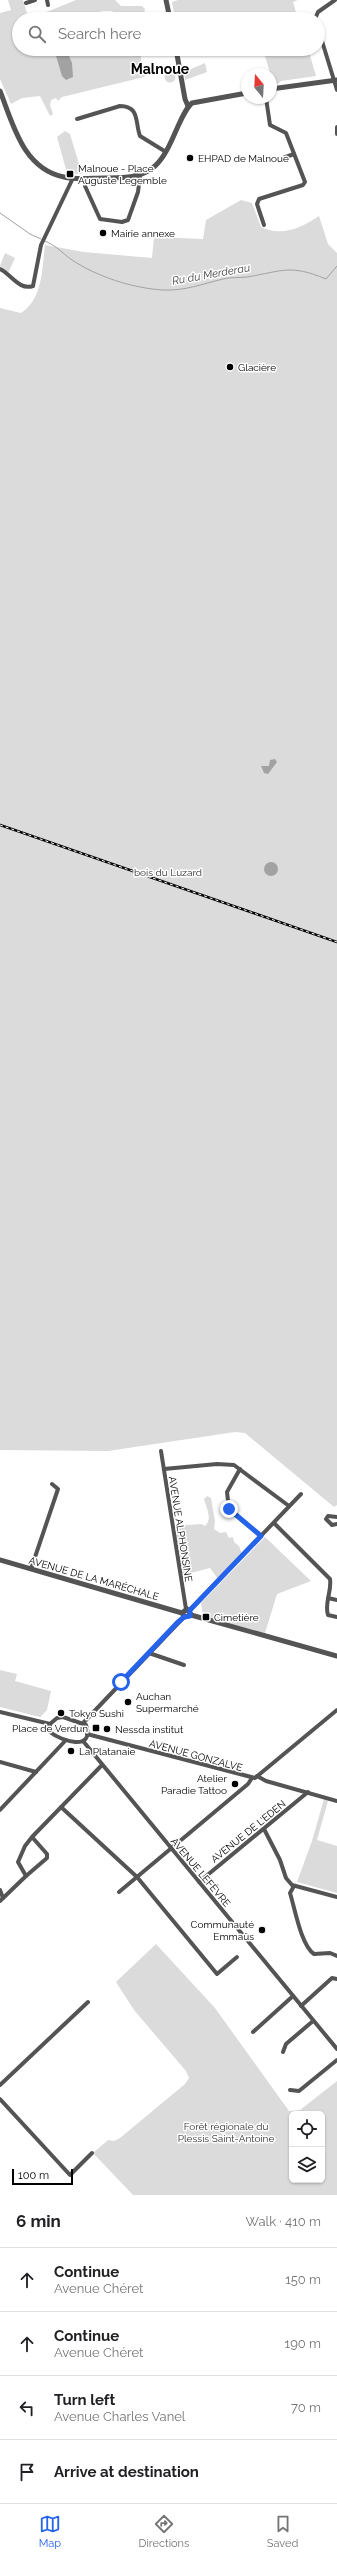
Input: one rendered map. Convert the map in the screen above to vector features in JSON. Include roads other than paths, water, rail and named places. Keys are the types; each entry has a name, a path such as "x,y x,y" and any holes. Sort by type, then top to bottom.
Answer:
{"street":[{"path":"26,3 35,0"},
{"path":"166,0 169,12"},
{"path":"318,12 335,0"},
{"path":"325,48 336,80 337,90"},
{"path":"177,56 185,99 188,106"},
{"path":"277,88 336,80"},
{"path":"0,91 21,143 37,165 61,176 74,178 128,178 140,175 154,167 166,152 188,106 200,100 241,94"},
{"path":"264,225 257,204 259,199 303,185 305,182 285,131 270,125 267,104"},
{"path":"77,120 120,106 127,106 135,113 140,136 166,152"},
{"path":"337,127 337,134"},
{"path":"283,158 294,154"},
{"path":"85,178 85,186 100,219 124,222 128,218 138,192 140,175"},
{"path":"0,269 11,279 28,287 33,286 41,245 74,178"},
{"name":"AVENUE ALPHONSINE","path":"161,1451 187,1613"},
{"path":"164,1469 227,1463 240,1469 289,1506"},
{"path":"240,1469 227,1492 229,1509 261,1536"},
{"path":"31,1569 58,1489 52,1484"},
{"path":"84,1722 301,1494"},
{"path":"337,1517 328,1516 326,1519 332,1525 337,1524"},
{"path":"274,1523 326,1574 331,1586 326,1608 328,1615 337,1617"},
{"name":"AVENUE DE LA MARÉCHALE","path":"0,1560 337,1656"},
{"path":"328,1598 337,1600"},
{"path":"149,1653 184,1665"},
{"path":"119,1892 337,1710"},
{"path":"0,1712 50,1724"},
{"path":"63,1717 84,1722 87,1728 87,1734 83,1741 79,1743 66,1740 50,1732 50,1724 57,1718 63,1717"},
{"name":"AVENUE GONZALVE","path":"87,1734 255,1777 337,1801"},
{"path":"0,1810 66,1740"},
{"name":"AVENUE LEFÈVRE","path":"83,1741 337,2050"},
{"path":"0,1762 36,1772"},
{"path":"26,1876 18,1862 25,1846 102,1765"},
{"name":"AVENUE DE L'EDEN","path":"199,1882 308,1792"},
{"path":"61,1807 137,1877 217,1974 238,1957"},
{"path":"264,1829 280,1860 286,1878 294,1886 337,1897"},
{"path":"1,1899 47,1858 47,1854 32,1837"},
{"path":"294,1886 290,1893 301,1930 311,1952 314,1954 330,1953 337,1956"},
{"path":"0,1890 1,1899"},
{"path":"301,2006 332,1978 337,1979"},
{"path":"253,2032 293,1996"},
{"path":"0,2085 88,2002"},
{"path":"283,2052 286,2044 313,2021"},
{"path":"290,2090 299,2091 337,2060"},
{"path":"0,2099 70,2175 92,2153"}],"waterway":[{"name":"Ru du Merderau","path":"0,213 30,234 41,239"},
{"name":"Ru du Merderau","path":"45,241 53,245 72,260 93,272 116,281 151,289 171,290 186,288 226,278 247,277 286,270 295,270 314,274 326,279 337,266"}],"railway":[{"path":"0,825 337,942"}],"place":[{"name":"EHPAD de Malnoue","path":"190,158"},
{"name":"Malnoue - Place Auguste Legemble","path":"70,174"},
{"name":"Mairie annexe","path":"103,233"},
{"name":"Glacière","path":"230,367"},
{"name":"Cimetière","path":"206,1617"},
{"name":"Auchan Supermarché","path":"128,1702"},
{"name":"Tokyo Sushi","path":"61,1713"},
{"name":"Place de Verdun","path":"96,1728"},
{"name":"Nessda institut","path":"107,1729"},
{"name":"La Platanaie","path":"71,1751"},
{"name":"Atelier Paradie Tattoo","path":"235,1784"},
{"name":"Communauté Emmaüs","path":"262,1930"}],"district":[{"name":"Malnoue","path":"160,69"}],"park label":[{"name":"bois du Luzard","path":"168,872"},
{"name":"Forêt régionale du Plessis Saint-Antoine","path":"226,2132"}]}
